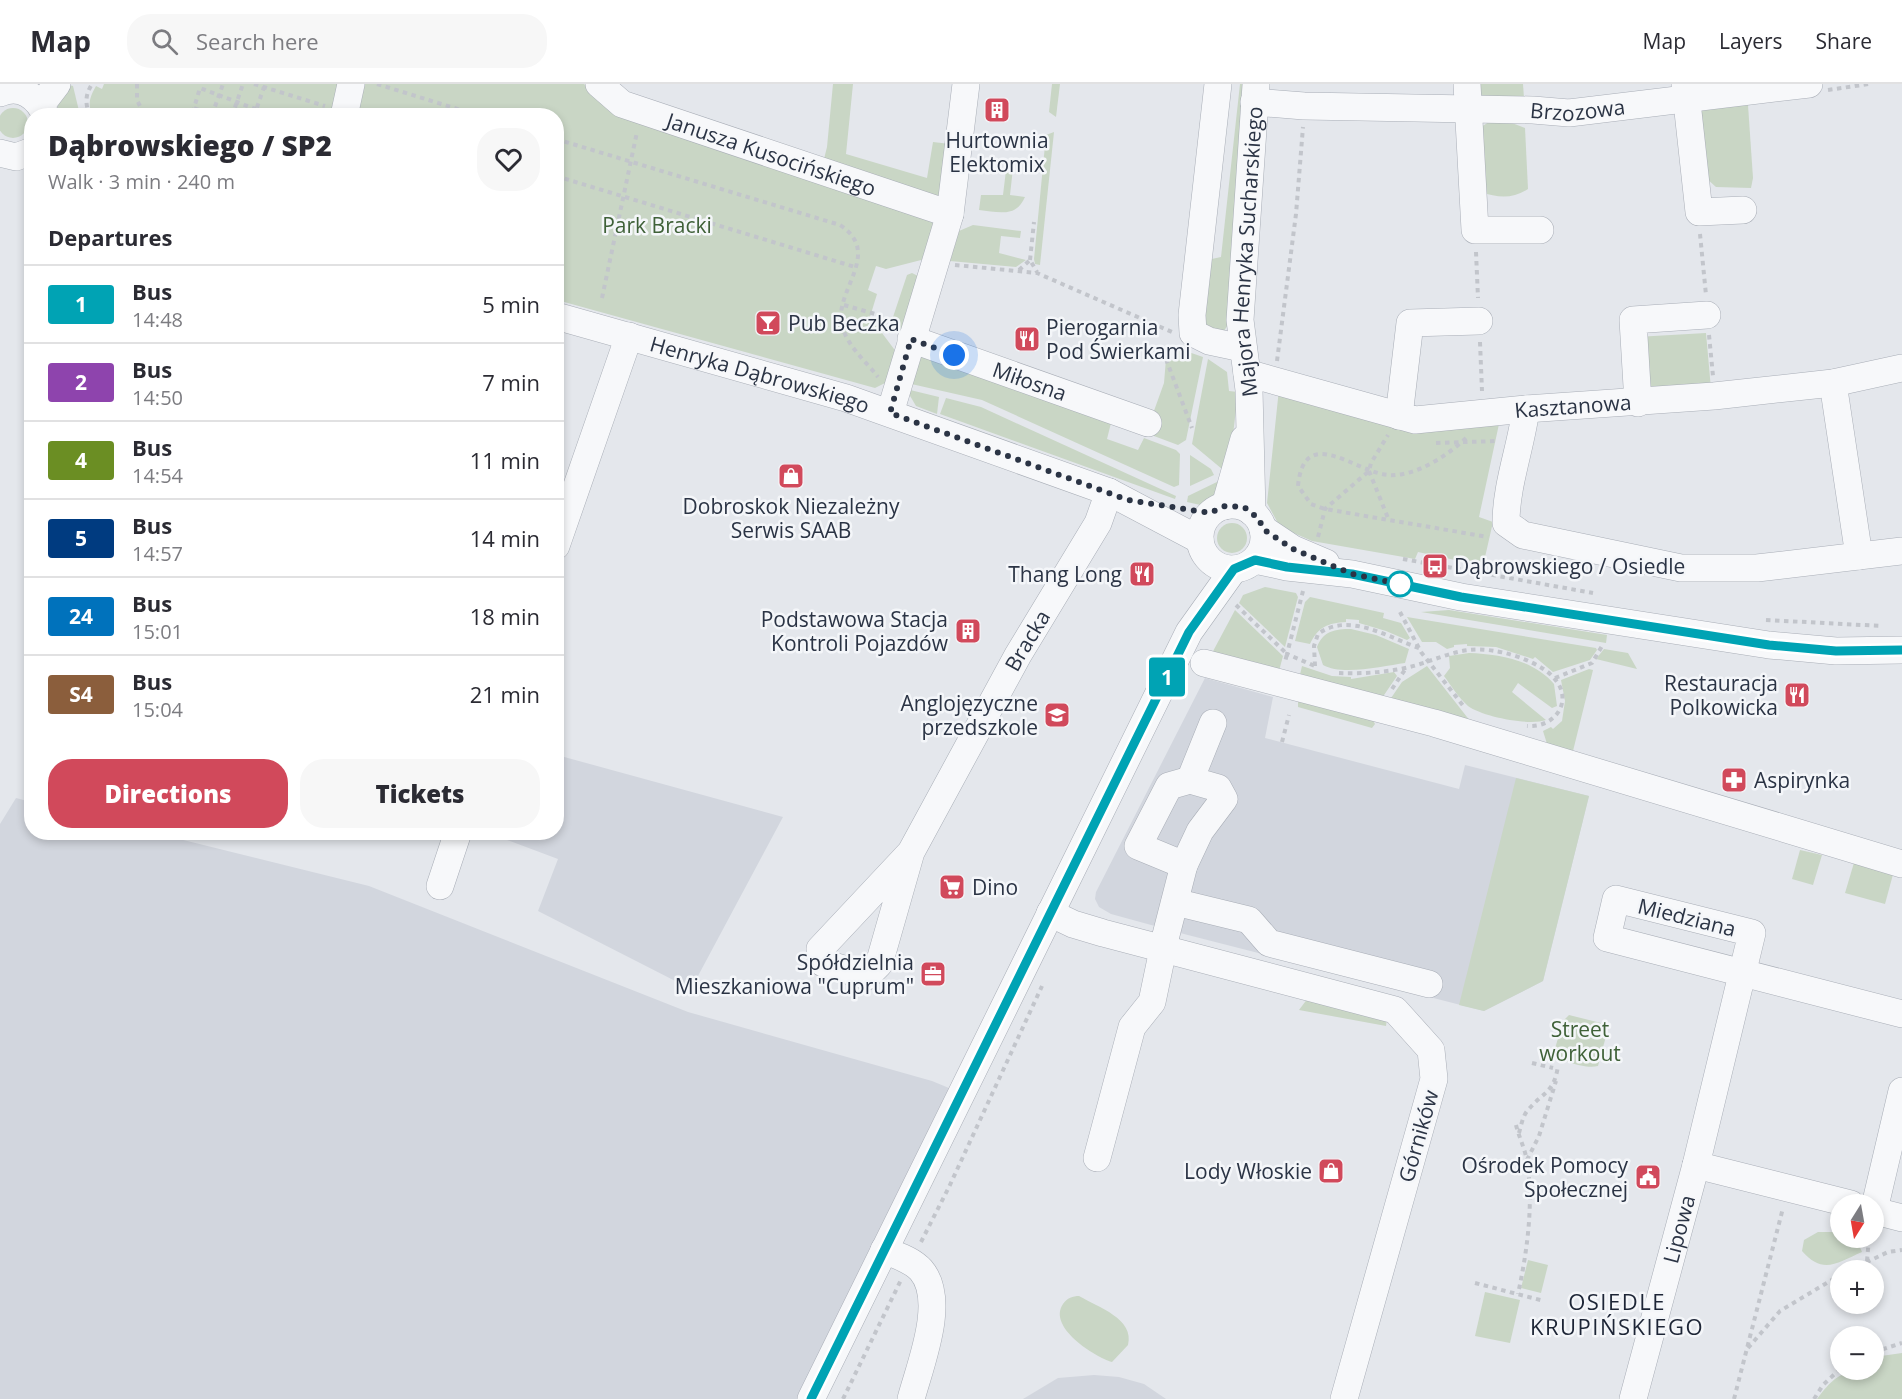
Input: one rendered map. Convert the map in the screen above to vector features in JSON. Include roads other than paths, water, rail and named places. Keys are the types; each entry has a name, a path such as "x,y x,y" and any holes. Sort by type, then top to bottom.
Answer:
{"street":[{"path":"337,108 351,84"},
{"name":"Janusza Kusocińskiego","path":"598,84 622,104 950,214"},
{"path":"890,413 950,214 966,84"},
{"name":"Kasztanowa","path":"1218,84 1192,315 1193,333 1275,379 1395,423 1526,409 1638,403 1833,382 1902,368"},
{"name":"Brzozowa","path":"1255,93 1304,106 1468,97 1533,110 1569,113 1686,92 1809,84"},
{"path":"1686,92 1698,212 1743,210"},
{"name":"Majora Henryka Sucharskiego","path":"1255,93 1240,320 1258,520"},
{"path":"1468,97 1475,230 1540,230"},
{"path":"0,153 16,157 24,154"},
{"path":"1638,403 1633,320 1707,315"},
{"name":"Henryka Dąbrowskiego","path":"564,318 846,398 890,413 1119,496 1204,549"},
{"path":"1395,423 1410,323 1479,321"},
{"path":"564,523 629,336"},
{"name":"Miłosna","path":"911,339 1149,423"},
{"path":"1833,382 1858,556"},
{"path":"1526,409 1522,441 1506,506 1506,523 1523,535 1681,568 1757,568 1902,551"},
{"name":"Majora Henryka Sucharskiego","path":"1218,509 1250,418"},
{"name":"Henryka Dąbrowskiego","path":"1119,496 1218,509"},
{"name":"Bracka","path":"911,852 1018,655 1098,523 1119,496"},
{"path":"1189,632 1204,549 1204,521 1218,509 1235,505 1258,520 1293,549 1352,574"},
{"path":"811,1399 1189,632 1264,540 1258,520"},
{"path":"1204,549 1215,564 1287,567 1352,574 1461,597 1769,645 1836,651 1896,638"},
{"path":"1204,663 1434,723 1902,864"},
{"path":"1190,780 1213,723"},
{"path":"1097,1158 1132,1027 1152,1002 1184,865 1200,831 1224,798 1218,788 1190,780 1169,786 1138,846 1184,865"},
{"path":"440,886 455,840"},
{"name":"Miedziana","path":"1741,973 1752,933 1616,899 1607,938 1741,973 1902,1014"},
{"path":"1175,902 1249,920 1269,943 1429,984"},
{"name":"Górników","path":"1050,913 1072,924 1395,1010 1431,1050 1434,1080 1344,1399"},
{"name":"Lipowa","path":"1633,1399 1696,1165 1741,973"},
{"path":"1871,1194 1902,1090"},
{"path":"1696,1165 1830,1199"},
{"path":"1884,1213 1902,1218"},
{"path":"884,1251 910,1261 921,1270 928,1282 933,1301 930,1328 911,1399"}],"place":[{"name":"Hurtownia Elektomix","path":"997,110"},
{"name":"Pub Beczka","path":"768,323"},
{"name":"Pierogarnia Pod Świerkami","path":"1027,339"},
{"name":"Dobroskok Niezależny Serwis SAAB","path":"791,476"},
{"name":"Dąbrowskiego / Osiedle","path":"1435,566"},
{"name":"Thang Long","path":"1142,574"},
{"name":"Podstawowa Stacja Kontroli Pojazdów","path":"968,631"},
{"name":"Restauracja Polkowicka","path":"1797,695"},
{"name":"Anglojęzyczne przedszkole","path":"1057,715"},
{"name":"Aspirynka","path":"1734,780"},
{"name":"Dino","path":"952,887"},
{"name":"Spółdzielnia Mieszkaniowa \"Cuprum\"","path":"933,974"},
{"name":"Lody Włoskie","path":"1331,1171"},
{"name":"Ośrodek Pomocy Społecznej","path":"1648,1177"}],"district":[{"name":"OSIEDLE KRUPIŃSKIEGO","path":"1617,1314"}],"park label":[{"name":"Park Bracki","path":"657,225"},
{"name":"Street workout","path":"1580,1041"}]}
